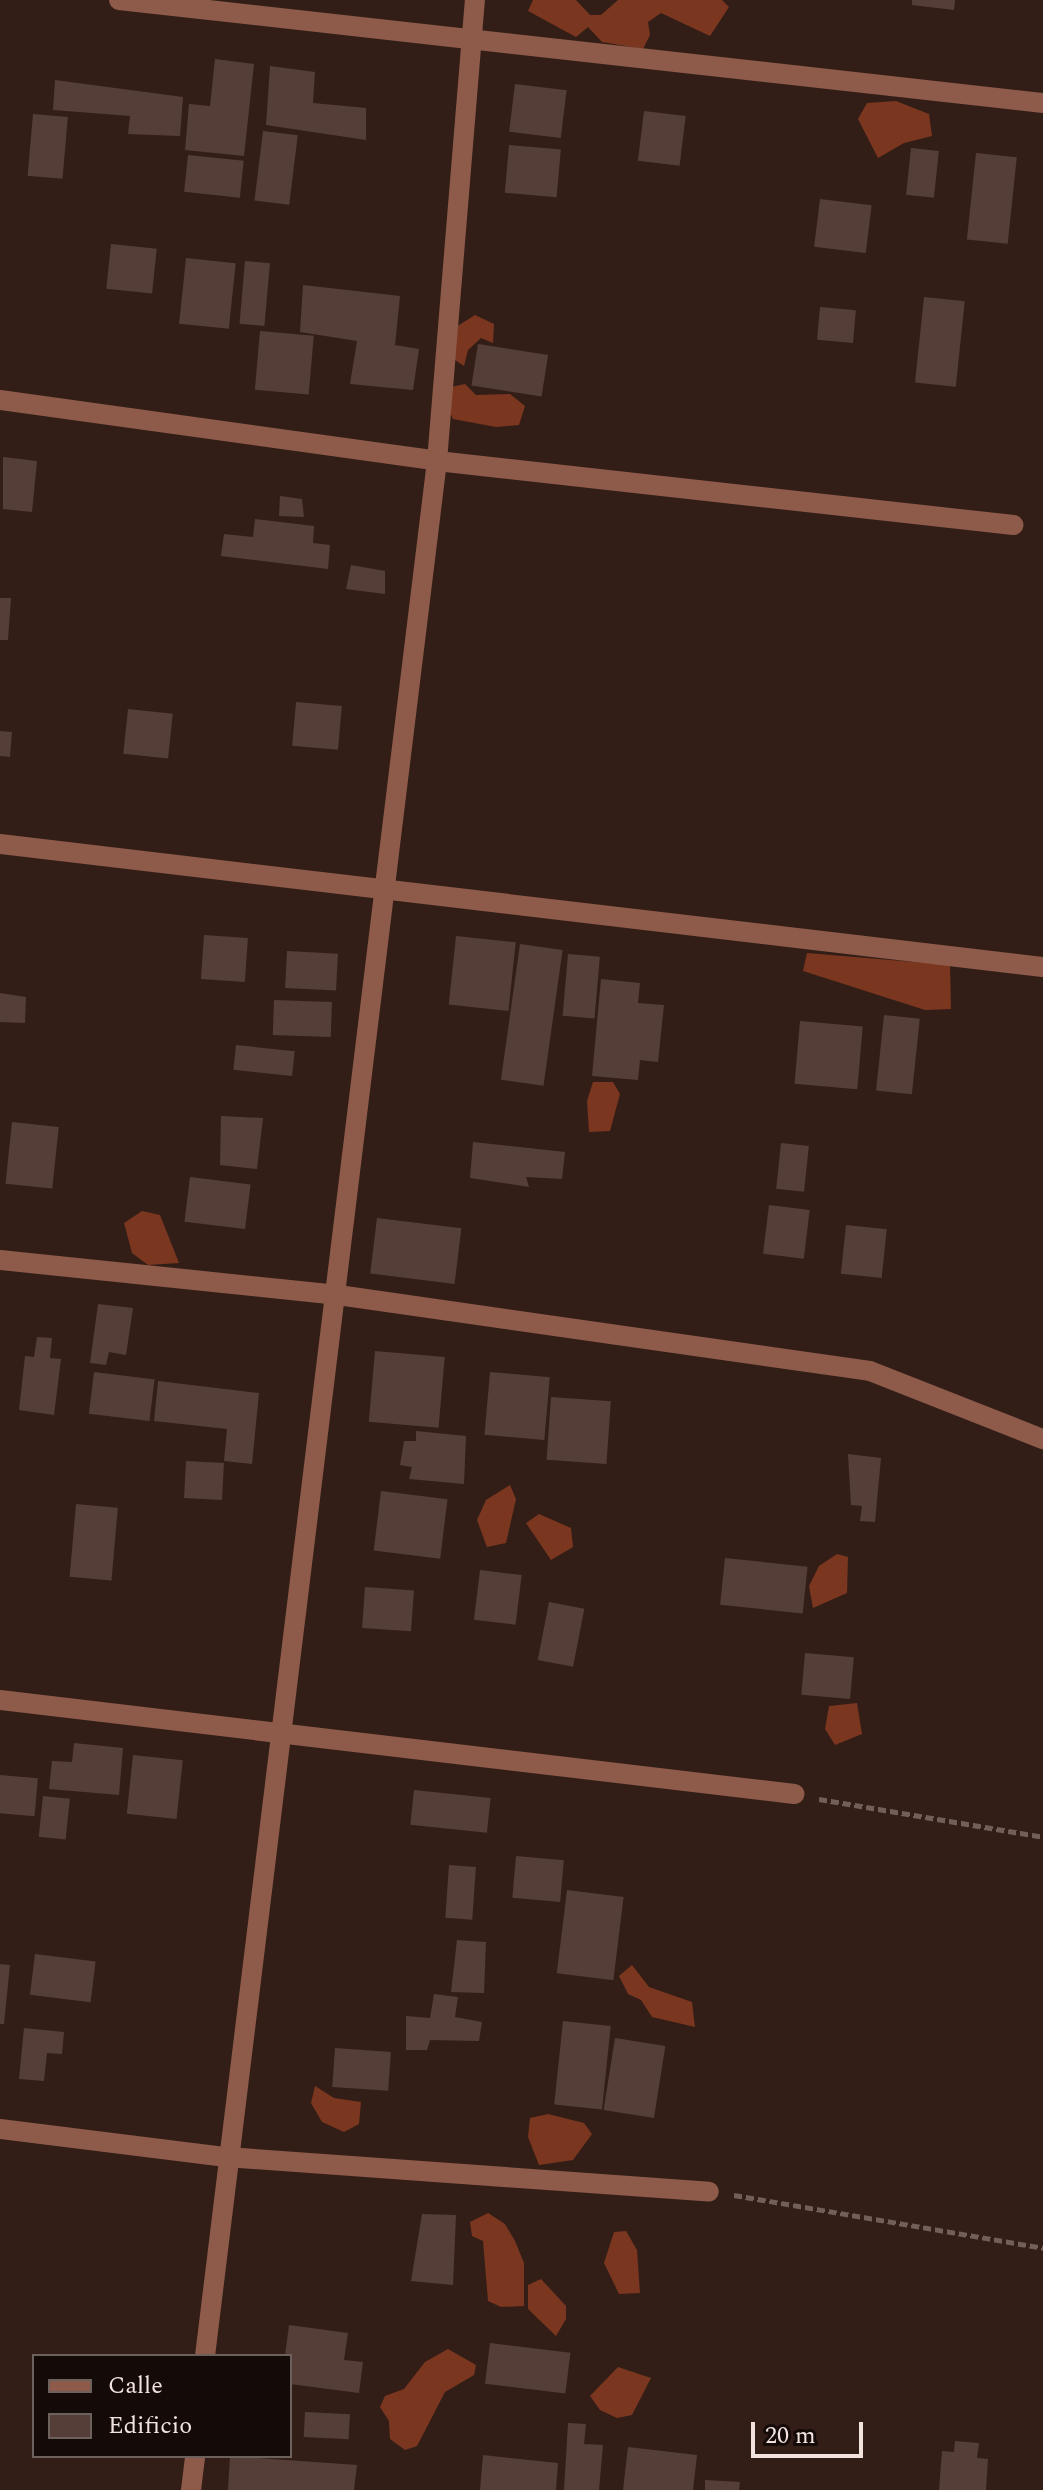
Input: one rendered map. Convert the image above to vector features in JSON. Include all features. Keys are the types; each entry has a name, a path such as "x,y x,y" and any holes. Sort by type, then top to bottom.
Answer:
{"street":[{"path":"119,0 1043,103"},
{"path":"205,2354 226,2157 338,1295 437,461 475,0"},
{"path":"0,400 437,461 1013,525"},
{"path":"0,844 339,887 388,887 1043,967"},
{"path":"0,1260 338,1295 870,1371 1000,1427 1043,1439"},
{"path":"0,1700 794,1794"},
{"path":"0,2129 226,2157 709,2192"},
{"path":"191,2490 195,2458"}],"path":[{"path":"794,1794 1043,1837"},
{"path":"709,2192 883,2217 1043,2248"}],"shaded area":[{"path":"533,0 576,0 590,15 601,15 618,0 722,0 729,7 710,36 661,13 648,22 650,35 643,49 602,42 588,27 576,37 528,11"},
{"path":"896,101 929,114 932,136 904,143 878,158 858,119 867,103"},
{"path":"475,315 494,324 493,343 481,338 468,350 464,366 452,358 448,332"},
{"path":"465,384 476,395 510,394 525,406 519,425 496,427 453,419 447,406 451,387"},
{"path":"807,953 950,965 951,1009 925,1010 803,971"},
{"path":"593,1082 613,1082 620,1094 610,1131 589,1132 587,1101"},
{"path":"142,1211 160,1215 179,1263 148,1265 132,1253 124,1223"},
{"path":"510,1485 516,1499 506,1543 487,1547 477,1520 486,1500"},
{"path":"539,1514 571,1528 573,1547 551,1560 526,1523"},
{"path":"837,1554 848,1557 847,1593 813,1608 809,1586 819,1566"},
{"path":"857,1703 862,1734 835,1745 825,1729 829,1706"},
{"path":"632,1965 649,1987 692,2002 695,2027 652,2017 641,2000 628,1994 619,1976"},
{"path":"315,2086 334,2098 361,2102 359,2124 344,2132 322,2122 311,2103"},
{"path":"548,2114 584,2123 592,2134 573,2160 539,2165 528,2137 530,2118"},
{"path":"488,2213 505,2224 524,2263 524,2306 501,2307 488,2301 483,2241 472,2236 470,2222"},
{"path":"626,2231 637,2250 640,2293 619,2294 604,2263 614,2232"},
{"path":"541,2279 566,2306 566,2319 556,2336 528,2309 528,2285"},
{"path":"448,2349 476,2365 474,2375 445,2392 417,2446 405,2450 390,2439 389,2421 380,2407 385,2396 404,2389 425,2362"},
{"path":"618,2367 651,2378 632,2415 617,2418 600,2410 590,2396"}],"building":[{"path":"912,0 955,0 954,10 912,5"},
{"path":"215,59 254,64 244,156 185,150 189,104 210,106"},
{"path":"270,66 315,72 313,103 366,108 366,140 266,125"},
{"path":"55,80 183,97 180,136 128,134 130,116 53,110"},
{"path":"515,84 567,90 561,138 509,132"},
{"path":"644,111 686,116 680,166 638,161"},
{"path":"33,114 68,117 62,179 28,176"},
{"path":"263,131 298,135 289,205 254,200"},
{"path":"509,145 561,150 557,197 505,193"},
{"path":"911,148 939,151 934,198 906,195"},
{"path":"976,153 1017,157 1008,244 967,240"},
{"path":"188,155 244,161 240,198 184,192"},
{"path":"820,199 872,205 866,253 814,247"},
{"path":"111,244 157,249 152,294 106,289"},
{"path":"186,258 236,263 229,329 179,324"},
{"path":"245,261 270,263 264,326 240,324"},
{"path":"303,285 400,296 395,345 419,349 413,390 350,384 357,341 300,332"},
{"path":"924,297 965,301 956,387 915,383"},
{"path":"820,307 856,310 853,343 817,340"},
{"path":"260,331 314,336 309,394 255,390"},
{"path":"478,344 548,355 542,397 471,385"},
{"path":"3,457 37,461 32,512 3,509"},
{"path":"280,496 302,499 304,517 279,516"},
{"path":"255,519 314,526 313,543 330,545 328,569 221,556 224,534 253,537"},
{"path":"351,565 385,571 385,594 346,589"},
{"path":"0,598 11,598 8,640 0,640"},
{"path":"296,702 342,706 338,750 292,746"},
{"path":"128,709 173,714 168,758 123,754"},
{"path":"0,731 12,732 10,757 0,756"},
{"path":"204,935 248,938 245,982 201,979"},
{"path":"456,936 516,942 508,1011 449,1005"},
{"path":"520,944 563,950 544,1086 501,1080"},
{"path":"287,951 338,954 336,991 285,988"},
{"path":"568,954 600,957 594,1019 563,1016"},
{"path":"601,979 640,983 638,1003 664,1005 658,1062 640,1060 638,1080 592,1076"},
{"path":"0,993 26,997 25,1023 0,1022"},
{"path":"274,1000 332,1002 331,1037 273,1035"},
{"path":"884,1015 920,1019 912,1094 876,1091"},
{"path":"800,1021 863,1026 857,1089 795,1084"},
{"path":"236,1045 295,1051 292,1076 233,1070"},
{"path":"221,1116 263,1118 257,1169 220,1165"},
{"path":"12,1122 59,1127 52,1189 6,1184"},
{"path":"473,1142 565,1152 562,1179 526,1177 529,1187 470,1178"},
{"path":"781,1143 809,1146 804,1192 776,1189"},
{"path":"190,1177 251,1184 245,1229 185,1222"},
{"path":"769,1205 810,1210 804,1259 763,1254"},
{"path":"377,1218 461,1228 455,1284 370,1274"},
{"path":"846,1225 887,1229 882,1278 841,1274"},
{"path":"98,1304 133,1308 126,1355 109,1352 106,1365 90,1363"},
{"path":"37,1337 52,1338 50,1358 61,1359 54,1415 19,1410 25,1356 34,1357"},
{"path":"375,1351 445,1357 439,1428 369,1422"},
{"path":"94,1372 155,1379 149,1421 89,1414"},
{"path":"490,1372 550,1377 544,1440 485,1435"},
{"path":"158,1381 259,1393 252,1464 224,1461 227,1429 154,1421"},
{"path":"551,1397 611,1401 606,1464 547,1460"},
{"path":"416,1431 466,1436 464,1484 409,1479 412,1467 400,1465 404,1441 416,1441"},
{"path":"848,1454 881,1458 875,1522 860,1521 862,1506 851,1505"},
{"path":"186,1461 224,1463 222,1500 184,1498"},
{"path":"381,1491 448,1499 440,1559 374,1551"},
{"path":"76,1504 118,1508 111,1580 70,1577"},
{"path":"725,1558 808,1567 803,1613 720,1605"},
{"path":"480,1570 522,1575 516,1625 474,1620"},
{"path":"365,1587 414,1590 411,1631 362,1628"},
{"path":"549,1602 584,1609 573,1667 538,1660"},
{"path":"805,1653 854,1657 850,1699 801,1695"},
{"path":"74,1743 123,1748 119,1795 49,1789 52,1761 72,1762"},
{"path":"133,1755 183,1760 177,1819 127,1814"},
{"path":"0,1775 38,1778 35,1816 0,1813"},
{"path":"414,1790 491,1798 487,1833 410,1825"},
{"path":"43,1796 70,1799 66,1840 39,1837"},
{"path":"516,1856 564,1860 560,1902 512,1898"},
{"path":"449,1865 476,1867 472,1920 445,1918"},
{"path":"567,1890 624,1897 613,1980 557,1973"},
{"path":"457,1940 486,1942 484,1993 451,1992"},
{"path":"35,1954 96,1961 91,2002 30,1995"},
{"path":"0,1964 10,1965 4,2024 0,2024"},
{"path":"434,1994 458,1997 455,2017 482,2022 479,2041 430,2040 427,2050 406,2050 406,2016 430,2018"},
{"path":"563,2021 611,2026 602,2110 554,2105"},
{"path":"24,2028 64,2032 62,2054 47,2053 44,2081 19,2079"},
{"path":"615,2038 665,2046 654,2118 604,2110"},
{"path":"335,2048 391,2052 388,2091 332,2087"},
{"path":"422,2214 456,2215 453,2285 411,2281"},
{"path":"289,2325 348,2333 344,2360 363,2362 359,2393 292,2384 292,2354 285,2354"},
{"path":"490,2343 570,2353 565,2394 485,2384"},
{"path":"305,2412 350,2414 349,2439 304,2437"},
{"path":"568,2423 586,2424 584,2444 603,2445 599,2490 564,2490"},
{"path":"955,2441 979,2443 977,2458 988,2459 986,2490 939,2490 942,2451 954,2452"},
{"path":"628,2447 697,2455 693,2490 623,2490"},
{"path":"483,2455 558,2463 556,2490 480,2490"},
{"path":"230,2458 357,2465 354,2490 228,2490"},
{"path":"705,2480 740,2482 739,2490 705,2490"}]}
